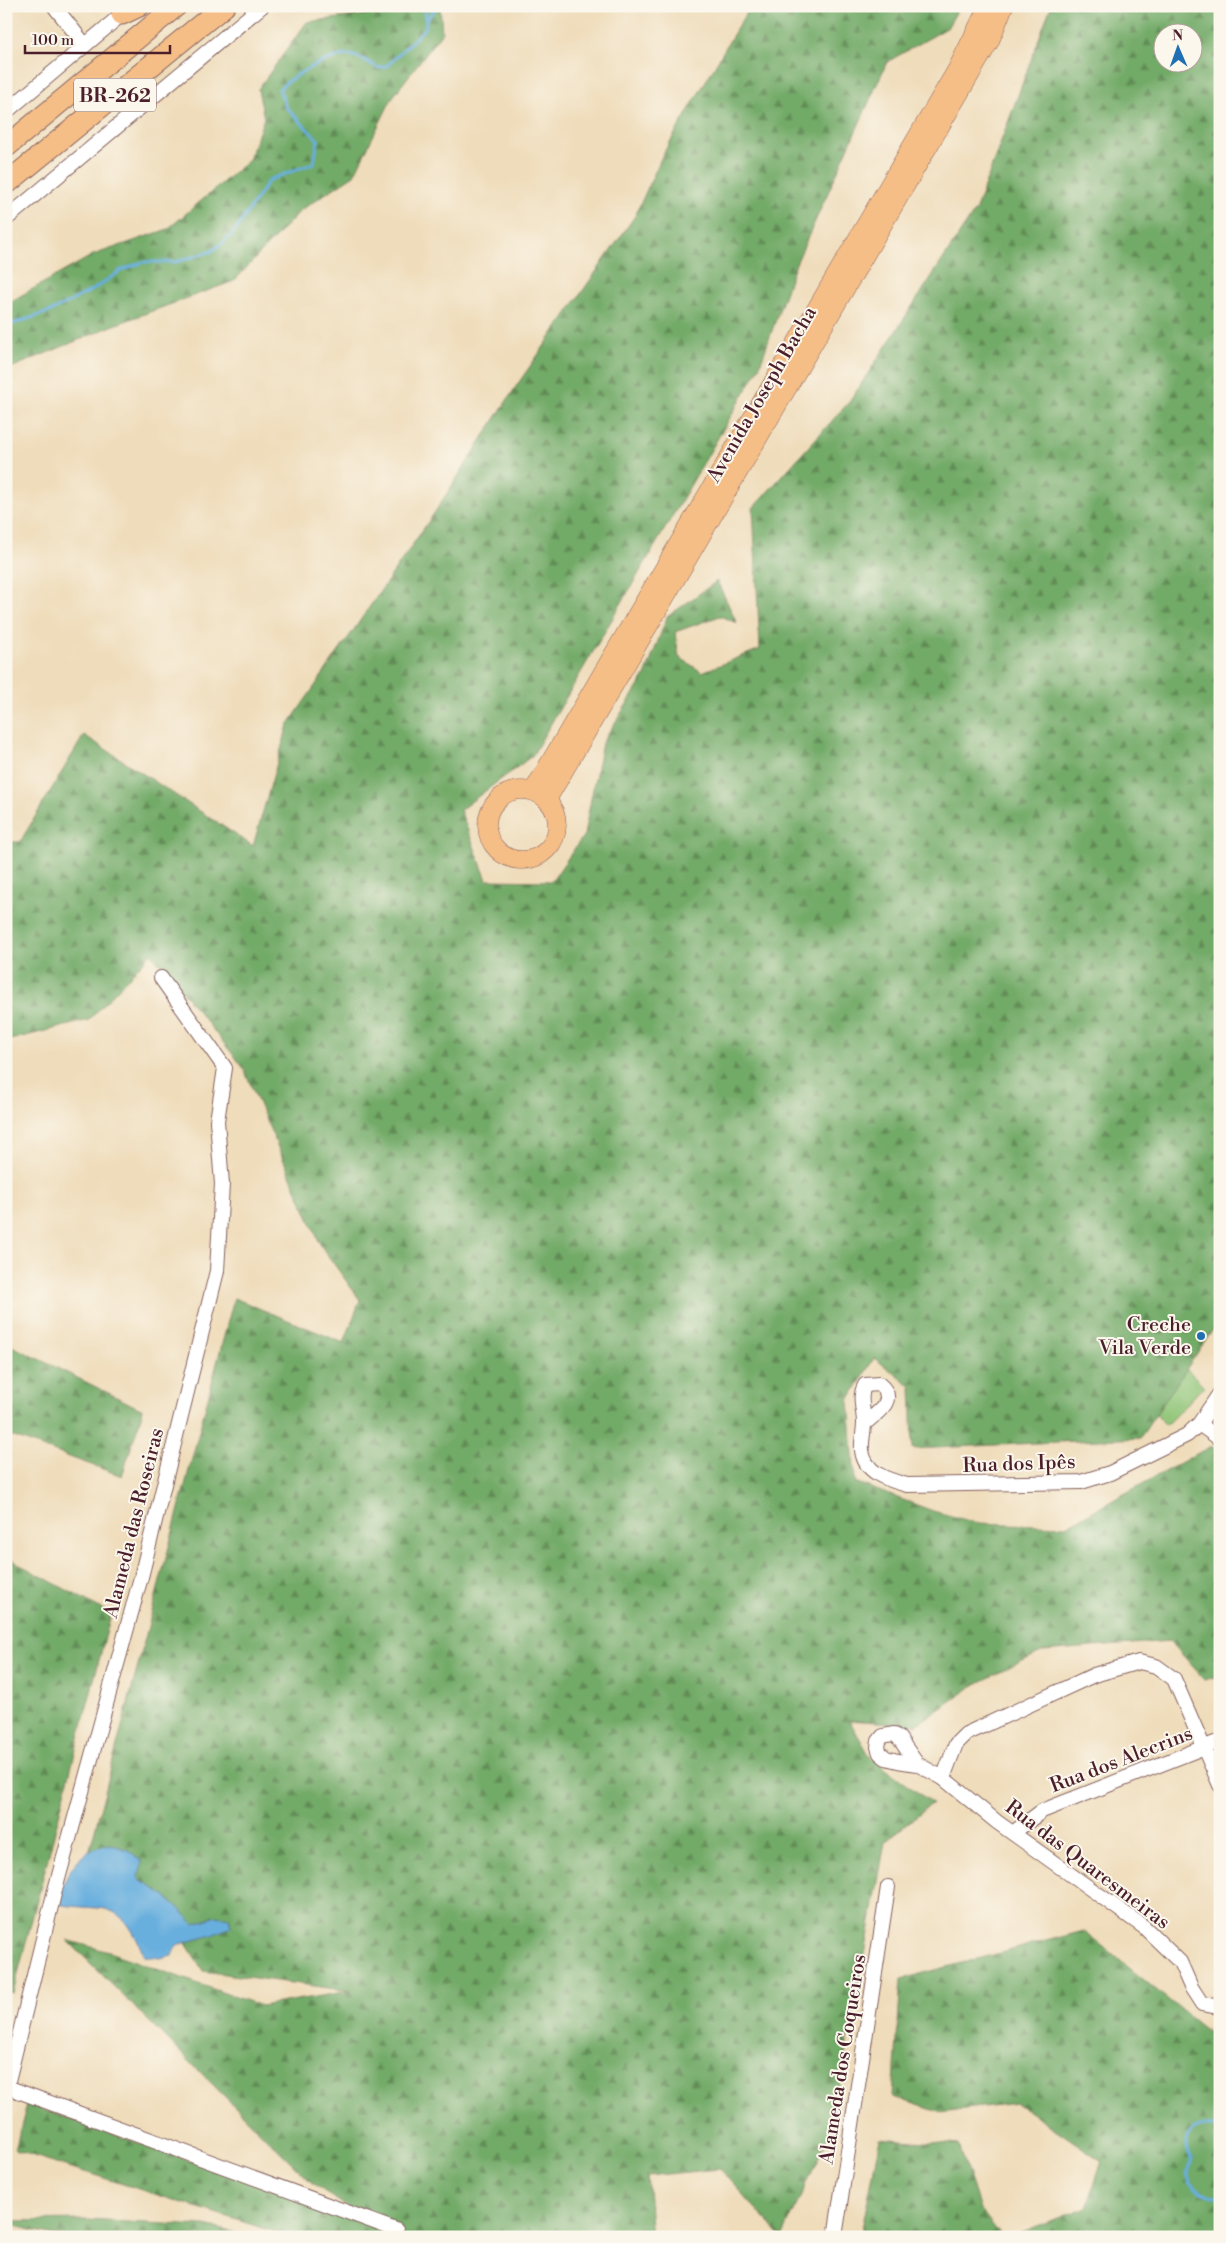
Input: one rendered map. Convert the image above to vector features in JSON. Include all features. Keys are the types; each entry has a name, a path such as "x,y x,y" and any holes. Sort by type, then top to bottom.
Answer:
{"highway":[{"name":"BR-262","path":"6,147 176,6"},
{"name":"BR-262","path":"6,184 224,6"}],"main road":[{"name":"Avenida Joseph Bacha","path":"988,6 957,69 540,796 990,41 1004,6"}],"street":[{"path":"54,6 85,44"},
{"name":"BR-262","path":"6,219 262,6"},
{"path":"6,112 85,44 131,9"},
{"name":"Alameda das Roseiras","path":"6,2088 55,1890 141,1577 217,1270 222,1184 217,1121 225,1068 161,978"},
{"name":"Rua dos Ipês","path":"864,1424 862,1449 867,1465 885,1479 907,1485 1081,1482 1110,1473 1187,1435 1198,1424 1220,1393"},
{"path":"1198,1424 1220,1439"},
{"path":"942,1778 956,1744 966,1734 1094,1676 1140,1662 1156,1666 1174,1679 1220,1785"},
{"name":"Rua dos Alecrins","path":"1014,1832 1042,1811 1220,1741"},
{"name":"Rua das Quaresmeiras","path":"917,1764 942,1778 997,1822 1014,1832 1144,1927 1180,1962 1191,1987 1202,2004 1220,2007"},
{"name":"Alameda dos Coqueiros","path":"835,2237 888,1887"},
{"path":"6,2088 396,2230"}],"green space":[{"path":"374,6 440,6 442,32 392,98 354,175 301,210 234,281 117,324 6,370 6,304 93,255 168,229 249,160 264,118 258,89 307,22 371,14"},
{"path":"750,6 960,6 947,28 887,62 794,268 759,368 532,756 460,810 487,880 552,881 584,835 602,743 645,676 667,617 717,581 737,623 720,616 675,632 679,657 702,672 760,649 753,508 850,401 976,209 1051,6 1220,6 1220,1319 1140,1438 913,1449 911,1386 874,1358 849,1400 855,1482 933,1511 977,1523 1066,1526 1211,1446 1220,1452 1220,1678 1204,1679 1170,1641 1043,1651 976,1684 916,1725 849,1720 871,1758 932,1803 885,1842 863,1966 829,2135 782,2237 719,2169 647,2176 652,2237 291,2237 15,2150 27,2104 372,2224 312,2183 67,1940 109,1952 261,2006 351,1991 203,1971 167,1912 86,1864 234,1298 344,1343 360,1300 321,1246 243,1067 151,953 89,1020 6,1041 6,842 20,842 84,735 253,846 288,725 433,515 517,385 635,216 663,154"},
{"path":"1146,1328 1204,1386 1166,1425 1107,1366"},
{"path":"6,1343 143,1410 122,1476 6,1434"},
{"path":"6,1557 111,1614 13,1993 6,1992"},
{"path":"1084,1931 1220,2042 1220,2237 1009,2237 1087,2207 1102,2161 1017,2103 939,2112 893,2097 901,1979"},
{"path":"880,2138 959,2145 980,2209 1002,2237 864,2237 861,2234"},
{"path":"87,2220 205,2226 257,2237 63,2237 6,2224 6,2221"}],"water":[{"path":"110,1844 128,1850 142,1861 139,1880 169,1899 194,1924 216,1916 229,1918 231,1927 212,1935 177,1945 172,1955 160,1958 144,1956 133,1932 122,1918 115,1913 107,1909 62,1905 58,1900 65,1880 75,1863 90,1851"}],"waterway":[{"path":"6,326 52,311 94,289 120,271 143,262 176,262 212,251 233,234 269,180 314,163 318,140 286,107 279,89 292,78 310,68 345,55 358,57 378,68 387,66 426,27 425,6"},
{"path":"426,20 438,6"},
{"path":"1220,2127 1204,2126 1194,2129 1188,2137 1187,2145 1191,2158 1188,2174 1191,2183 1199,2191 1220,2196"}],"place":[{"name":"Creche Vila Verde","path":"1201,1336"}]}
